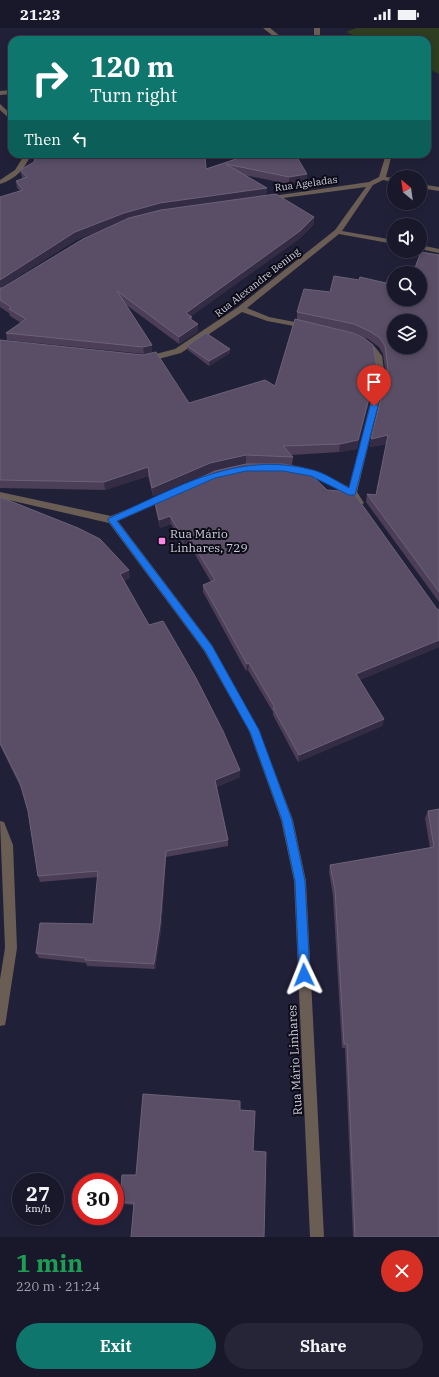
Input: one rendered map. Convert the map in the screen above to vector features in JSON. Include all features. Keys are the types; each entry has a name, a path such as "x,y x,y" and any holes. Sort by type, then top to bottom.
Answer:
{"street":[{"path":"266,28 277,36"},
{"path":"0,106 8,115"},
{"path":"0,182 17,173 24,165 27,158"},
{"path":"387,158 382,178 387,179"},
{"name":"Rua Alexandre Bening","path":"136,359 155,358 178,351 241,310 338,232 371,184 382,178"},
{"name":"Rua Ageladas","path":"262,199 371,184"},
{"path":"427,187 439,189"},
{"path":"338,232 387,241"},
{"path":"427,248 439,251"},
{"path":"241,310 267,319 312,328"},
{"path":"352,492 381,377 380,358 374,349 355,339"},
{"path":"283,468 313,473 352,492 366,512"},
{"path":"0,495 112,520 177,491"},
{"name":"Rua Mário Linhares","path":"112,520 208,648 254,730 287,820 300,881 317,1237"},
{"path":"0,826 7,845 10,948 0,1020"}],"green space":[{"path":"356,28 439,28 439,74 431,70 431,36 355,36 346,32"}],"building":[{"path":"35,158 205,158 206,169 239,158 297,158 307,174 289,177 226,164 267,188 160,203 124,213 75,232 0,280 0,197 23,190 16,181 27,177 20,170 34,162"},
{"path":"276,194 314,217 300,231 186,313 192,317 189,318 198,324 179,337 117,291 152,345 143,347 6,333 26,319 9,309 11,307 0,300 0,288 83,239 129,218 161,210"},
{"path":"427,253 439,255 439,592 367,494 376,495 388,435 371,439 388,369 385,346 380,338 354,324 297,312 304,289 330,292 334,276 359,280 360,277 386,283 387,281 387,306 427,306 427,266 416,266 419,258 427,258"},
{"path":"295,319 353,333 364,338 373,345 377,368 358,440 340,444 283,446 293,457 246,455 210,463 152,488 148,467 104,482 0,480 0,340 143,355 156,352 189,403 265,380 275,386"},
{"path":"206,333 230,349 209,361 187,346"},
{"path":"246,464 283,464 304,468 327,490 353,492 439,610 439,640 356,674 384,719 299,755 273,708 275,708 249,663 247,664 203,585 215,580 188,536 183,538 170,516 159,520 154,498 215,471"},
{"path":"0,497 78,528 100,539 129,570 120,574 149,625 163,621 196,678 223,731 240,770 215,780 228,840 166,851 160,925 154,964 85,960 86,958 36,953 40,923 93,924 98,871 38,876 28,811 20,783 0,743"},
{"path":"439,809 439,1237 355,1237 347,1044 344,1044 335,890 330,865 434,847 428,811"},
{"path":"143,1094 240,1101 240,1110 255,1111 253,1151 266,1152 264,1237 131,1237 134,1203 124,1202 124,1175 136,1175"}],"place":[{"name":"Rua Mário Linhares, 729","path":"162,541"}],"route":[{"path":"304,975 300,881 287,820 254,730 208,648 112,520 213,475 246,468 283,468 313,473 352,492 374,406"}]}
